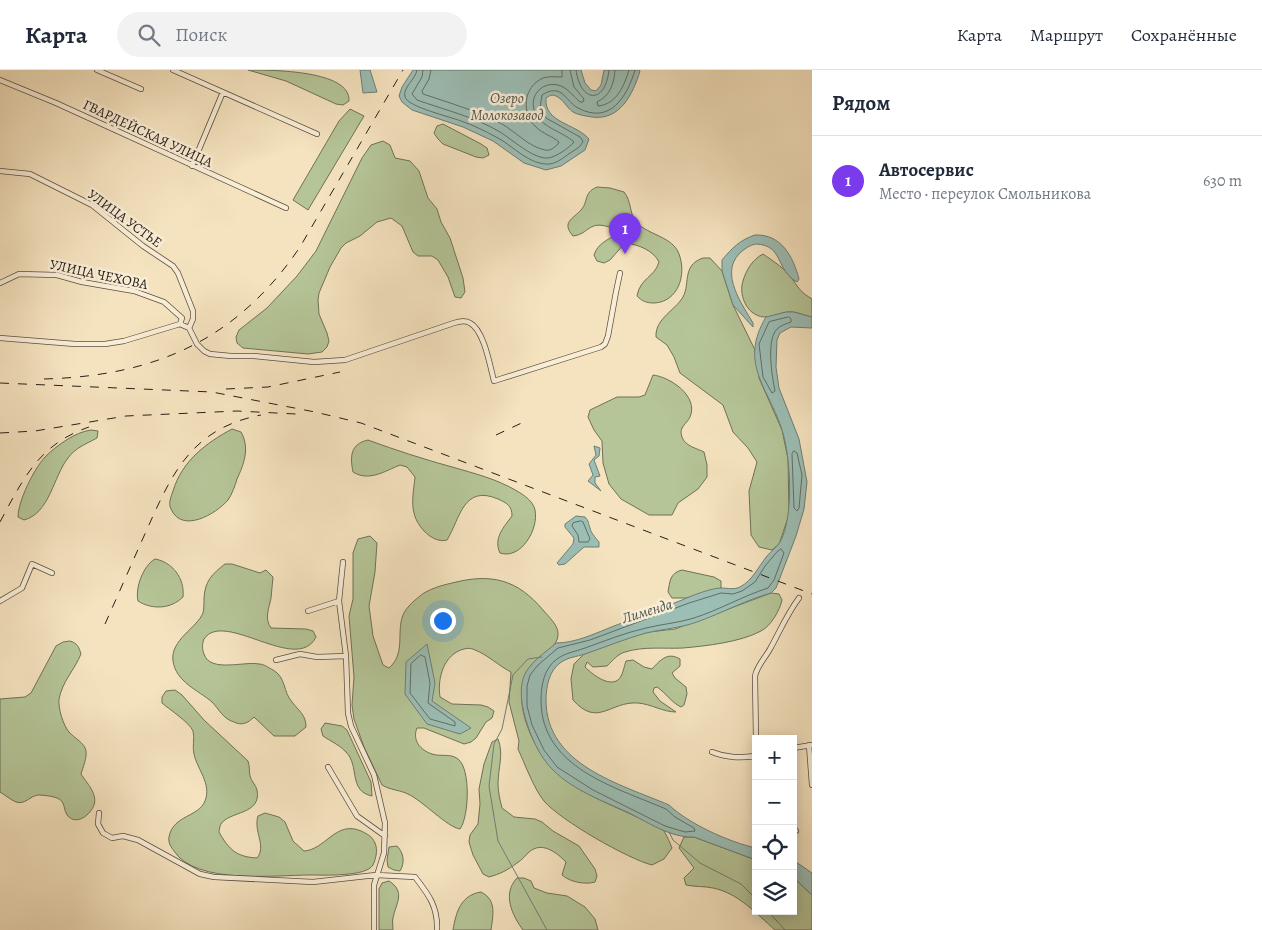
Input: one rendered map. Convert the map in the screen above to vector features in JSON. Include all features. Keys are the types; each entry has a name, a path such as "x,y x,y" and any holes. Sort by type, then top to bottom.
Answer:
{"street":[{"path":"97,70 141,89"},
{"path":"174,70 318,134"},
{"name":"ГВАРДЕЙСКАЯ УЛИЦА","path":"0,80 56,103 286,208"},
{"path":"192,166 223,92"},
{"name":"УЛИЦА УСТЬЕ","path":"0,171 30,174 92,205 143,246 174,266 192,311 193,319 189,328"},
{"path":"0,338 74,344 105,344 124,341 180,324 189,328 197,344 210,354 314,362 345,360 454,323 466,321 474,325 480,332 494,381 602,347 608,336 620,273"},
{"name":"УЛИЦА ЧЕХОВА","path":"0,283 19,274 46,274 111,288 134,290 164,302 182,318 180,324"},
{"path":"343,562 339,601 346,656 348,713 351,726 374,775 385,823 384,853 374,885 374,930"},
{"path":"0,601 22,588 32,564 52,573"},
{"path":"756,735 757,670 769,652 786,617 799,598"},
{"path":"308,612 339,601"},
{"path":"276,660 300,654 317,657 346,656"},
{"path":"797,747 810,745 812,785"},
{"path":"712,752 730,757 752,757"},
{"path":"328,766 357,816 385,836"},
{"path":"100,813 98,824 103,833 112,838 123,836 138,840 200,874 214,877 314,882 376,875 415,878 432,900 438,916 438,930"}],"green space":[{"path":"248,70 274,70 324,78 337,83 346,91 349,101 343,105 336,104 286,81"},
{"path":"350,109 364,116 308,210 293,200 339,121"},
{"path":"443,124 487,148 489,155 483,158 476,157 443,144 434,133 437,126"},
{"path":"383,141 390,145 395,158 410,161 419,171 428,198 437,209 441,222 450,238 463,278 465,292 461,298 455,297 448,277 438,260 432,256 418,256 413,252 402,226 391,218 377,222 360,236 346,243 330,267 318,300 319,314 329,341 327,347 322,352 308,354 243,348 237,343 236,337 239,330 267,308 297,276 316,251 362,158 371,145"},
{"path":"597,187 624,192 634,220 676,248 681,262 681,278 675,293 669,298 651,303 637,296 641,285 654,271 659,262 649,251 625,243 610,260 604,263 597,261 594,255 600,245 616,234 612,228 598,225 579,235 573,236 568,224 581,210 590,192"},
{"path":"763,254 783,269 801,291 812,299 812,317 795,312 767,317 760,316 755,314 746,305 742,293 743,281 750,265"},
{"path":"703,258 710,258 722,271 733,305 755,350 759,378 782,430 788,459 789,515 779,544 772,550 759,547 751,535 749,491 757,462 748,448 733,432 723,405 680,373 667,345 656,337 656,331 661,321 684,295 691,266"},
{"path":"653,375 667,379 687,395 692,409 690,417 682,428 681,434 683,440 688,445 704,452 707,465 707,477 698,489 678,503 672,515 649,515 621,499 609,484 603,463 602,441 588,417 590,410 617,397 639,397 645,395"},
{"path":"232,429 241,432 246,450 242,468 228,500 216,511 199,519 183,520 176,516 170,507 170,502 182,471 204,447"},
{"path":"91,430 98,431 97,438 77,449 68,458 40,510 24,520 18,517 27,486 45,457 66,440"},
{"path":"368,440 485,477 525,496 534,507 536,518 527,541 515,552 508,554 500,553 498,548 499,538 512,513 510,507 506,504 498,499 486,496 477,496 464,506 447,540 442,541 431,537 418,524 414,513 415,477 407,467 400,465 371,476 359,475 353,472 353,452 358,445"},
{"path":"370,536 377,543 375,572 369,606 373,636 383,665 389,668 394,662 399,649 401,622 404,612 418,597 434,588 466,580 491,579 502,581 523,591 543,610 555,625 558,635 556,643 536,660 528,670 523,681 522,706 529,731 541,754 560,776 597,799 655,825 664,831 672,848 664,859 652,865 627,855 579,828 544,801 533,783 518,749 519,741 509,702 511,672 469,648 457,652 447,661 441,675 440,697 452,704 488,707 494,711 492,718 486,722 476,738 464,744 424,728 417,728 416,732 416,740 424,750 435,755 455,757 462,764 467,782 467,804 460,829 448,824 408,794 382,785 364,747 354,719 352,705 354,677 349,616 353,599 353,553 358,539"},
{"path":"155,559 172,567 182,583 183,597 167,606 149,606 138,601 137,596 141,578 147,567"},
{"path":"225,564 232,564 260,573 266,570 273,577 267,617 271,628 306,629 313,631 316,637 307,647 293,649 227,631 214,632 204,639 203,643 204,654 207,660 213,663 220,665 261,664 277,673 289,698 305,719 306,727 295,736 274,736 254,717 242,724 230,721 212,702 188,685 178,675 175,668 173,654 176,647 200,619 203,613 208,582"},
{"path":"682,570 714,577 721,581 721,588 687,598 672,598 668,592 670,581 675,573"},
{"path":"771,593 779,594 782,600 779,608 765,629 753,635 734,641 702,646 632,650 620,654 607,666 593,667 587,662 585,667 600,679 614,682 620,678 626,661 633,660 644,667 652,669 658,662 668,656 680,659 680,666 672,673 686,687 687,694 684,705 681,707 678,705 657,687 654,688 653,692 660,701 676,712 638,703 628,703 597,713 582,708 573,700 571,679 574,664 584,654 619,640 649,632 675,629"},
{"path":"70,641 77,646 81,654 63,687 59,699 59,707 67,729 85,748 86,757 81,774 91,788 95,801 87,815 75,820 68,816 60,799 38,795 19,803 0,792 0,699 25,697 31,693 56,646"},
{"path":"175,690 248,761 251,778 257,790 257,798 255,804 250,808 225,820 221,825 219,832 230,848 244,856 257,858 261,848 257,827 258,816 265,813 279,817 285,822 293,841 304,851 318,846 344,829 361,831 371,837 375,843 376,854 373,865 362,872 344,874 237,876 218,874 185,862 169,843 171,830 175,824 202,806 207,795 207,789 194,754 193,731 184,720 162,703 162,697 166,691"},
{"path":"325,723 342,726 347,730 371,782 372,796 360,789 357,784 353,764 346,752 323,736 321,729"},
{"path":"498,739 501,756 498,787 502,808 514,817 535,819 542,822 553,831 579,846 595,869 597,876 595,882 582,883 562,875 566,862 549,849 544,848 534,849 519,862 500,873 489,877 483,874 473,855 469,842 470,835 478,824 479,789 484,764 492,742"},
{"path":"684,837 694,837 752,859 752,909 731,894 713,888 686,885 684,878 694,868 679,848"},
{"path":"397,846 403,858 403,865 400,871 388,867 387,860 389,847"},
{"path":"517,878 531,881 534,888 547,893 567,896 585,907 595,919 598,930 523,930 515,918 509,898 510,891"},
{"path":"389,881 394,885 399,894 393,919 393,930 379,930 379,889 382,883"},
{"path":"797,881 812,895 812,930 775,930 758,915 797,915"},
{"path":"481,892 490,899 492,904 491,930 453,930 461,905 469,897"}],"water":[{"path":"360,70 370,70 377,92 363,93"},
{"name":"Озеро Молокозавод","path":"413,70 581,70 585,83 591,90 596,91 601,85 604,70 640,71 629,97 618,110 610,115 592,117 580,115 573,112 556,96 552,95 546,98 550,113 555,118 576,129 589,139 585,150 561,166 546,170 524,163 493,141 463,127 412,110 402,102 399,96 402,87"},
{"path":"755,235 772,238 779,242 793,262 799,279 797,282 790,277 775,253 765,245 756,244 739,254 734,262 732,280 739,298 753,323 753,327 733,305 722,271 722,260 737,245"},
{"path":"794,312 812,317 812,328 791,327 780,333 777,340 776,367 779,388 799,439 807,482 804,509 776,588 771,593 697,622 646,633 566,659 553,670 546,695 549,722 558,741 572,756 589,769 609,780 669,805 698,825 752,847 752,859 694,837 676,835 659,829 570,784 554,771 539,752 526,721 521,697 526,672 536,660 556,643 586,637 696,594 717,588 733,589 740,587 752,577 767,556 779,544 787,518 790,487 782,430 755,362 758,334 766,317"},
{"path":"594,446 600,448 599,456 594,460 600,476 595,477 595,483 601,491 588,481 593,475 589,464 596,455"},
{"path":"576,516 586,518 591,532 599,542 599,547 584,547 565,564 559,565 557,563 573,544 574,538 565,527 565,524"},
{"path":"427,644 435,683 432,701 471,728 460,734 427,724 405,694 406,662"},
{"path":"797,863 812,873 812,895 797,881"}],"waterway":[{"path":"542,657 528,659 513,675 502,729 494,744 489,786 498,841 547,930"},
{"path":"669,832 673,840 700,863 741,884 752,895"},
{"path":"772,915 785,930"}],"railway":[{"path":"44,379 84,376 122,370 157,360 190,347 221,329 249,306 275,279 300,247 403,70"},
{"path":"226,389 268,387 340,372"},
{"path":"0,383 212,392 361,423 812,594"},
{"path":"0,433 35,431 126,416 237,411 296,414"},
{"path":"105,624 164,494 186,458 199,444 216,431 236,422 261,415"},
{"path":"496,435 528,420"},
{"path":"0,522 25,478 45,453 72,434 89,427"}],"place":[{"name":"Автосервис","path":"625,254"}],"water label":[{"name":"Лименда","path":"647,611"}]}
